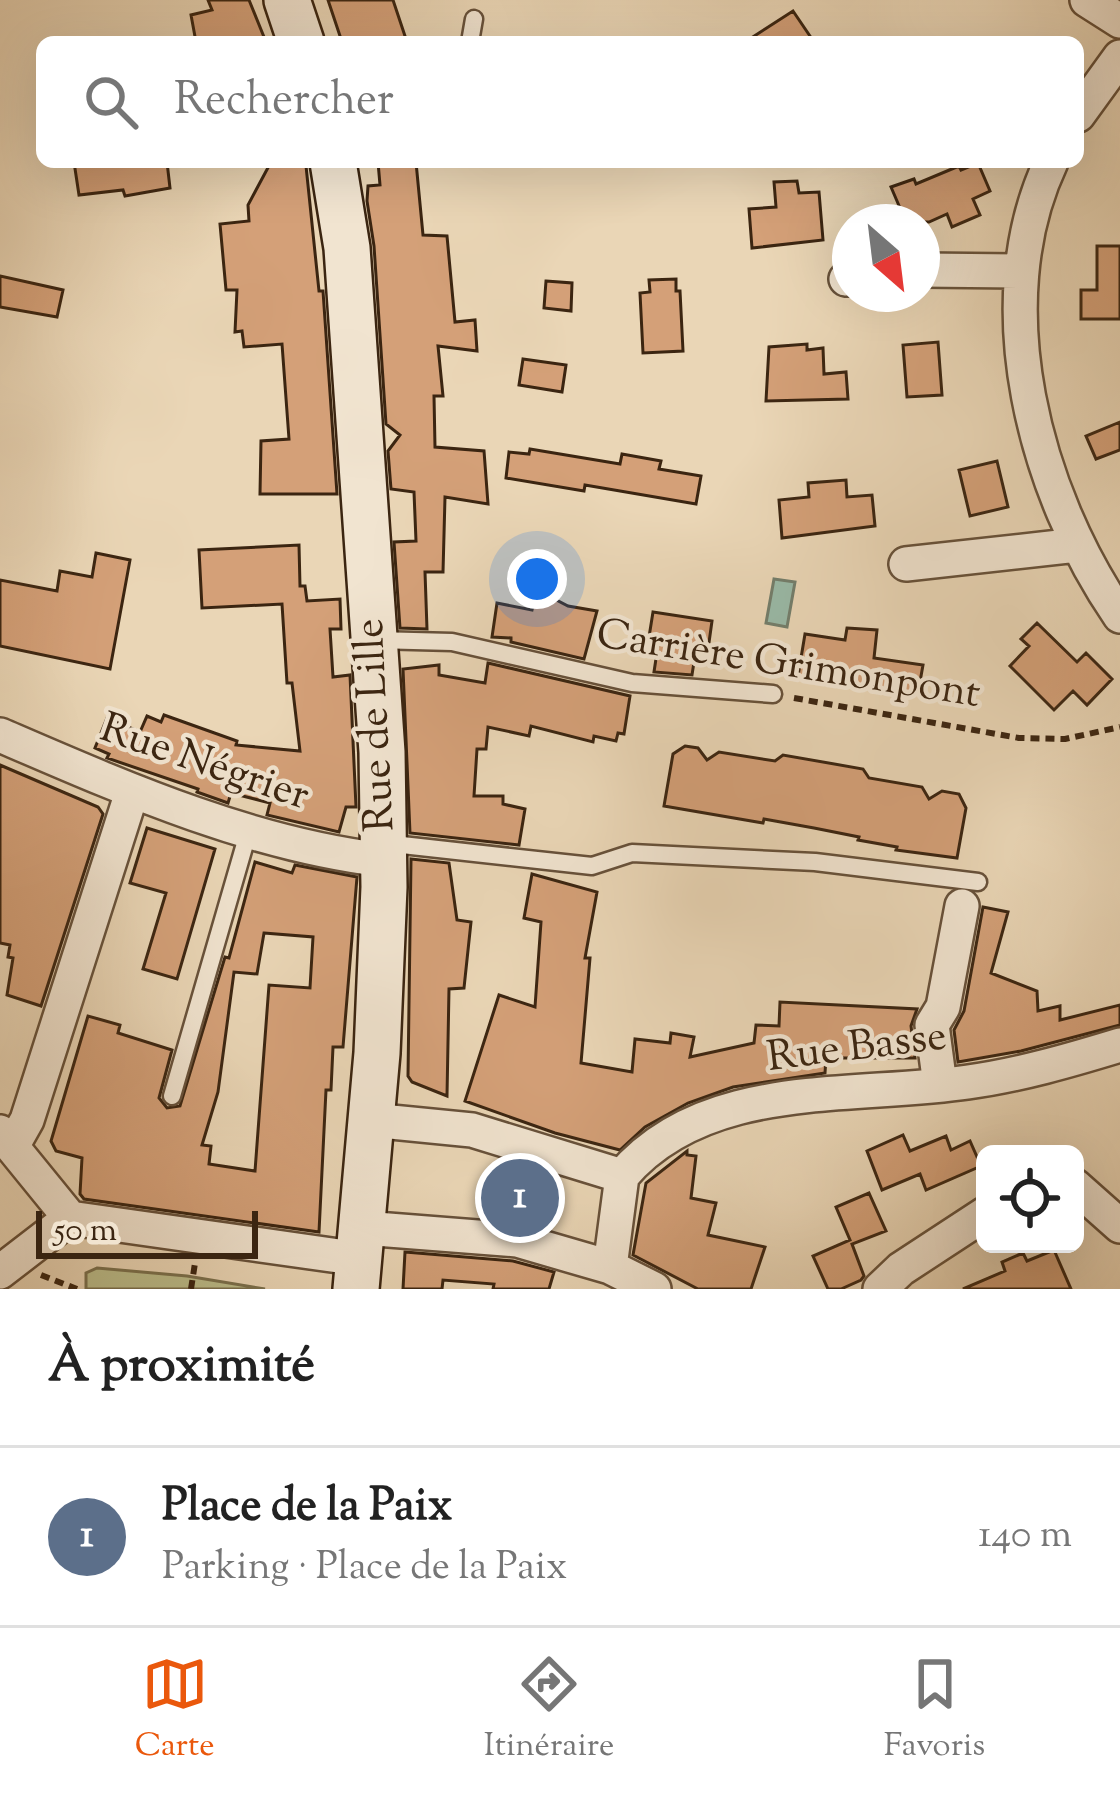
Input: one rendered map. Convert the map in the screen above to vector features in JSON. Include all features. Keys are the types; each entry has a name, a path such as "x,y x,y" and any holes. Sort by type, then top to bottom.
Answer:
{"main road":[{"path":"287,0 299,36"},
{"name":"Rue de Lille","path":"334,168 347,248 383,851 360,1258"}],"street":[{"path":"1087,0 1120,21 1120,39"},
{"path":"1084,107 1120,57"},
{"path":"1049,168 1022,271 1022,338 1036,428 1048,478 1077,545 1120,616"},
{"path":"940,270 1022,271"},
{"path":"905,564 1077,545"},
{"name":"Rue Négrier","path":"0,735 131,792 249,830 310,848 383,851"},
{"path":"131,792 27,1120 7,1138 70,1218 360,1258 494,1235 610,1267 654,1289"},
{"path":"940,1085 932,1025 943,1006 970,894"},
{"name":"Rue Basse","path":"622,1176 674,1131 705,1117 815,1095 987,1078 1120,1045"},
{"path":"371,1120 472,1130 622,1176 610,1267"},
{"path":"1084,1194 1120,1226"},
{"path":"0,1272 70,1218"},
{"path":"880,1289 901,1269 976,1220"}],"lane":[{"path":"471,36 474,19"},
{"name":"Carrière Grimonpont","path":"374,640 433,639 632,682 772,694"},
{"path":"172,1096 249,830"},
{"path":"383,851 592,866 632,853 815,862 970,894"}],"path":[{"name":"Carrière Grimonpont","path":"772,694 1019,738 1065,739 1120,727"}],"green space":[{"path":"97,1268 265,1289 86,1289 86,1273"}],"shaded area":[{"path":"774,579 795,582 787,627 766,623"}],"building":[{"path":"208,0 249,0 264,36 195,36 191,15 212,10"},
{"path":"328,0 393,0 405,36 340,36"},
{"path":"793,11 810,36 754,36"},
{"path":"75,168 168,168 170,188 125,196 123,190 79,195"},
{"path":"268,168 307,168 319,291 323,291 337,494 260,494 261,441 289,439 282,344 244,347 242,331 235,332 237,290 226,290 220,224 249,221 248,205"},
{"path":"379,168 417,168 423,235 447,236 455,322 475,320 477,351 438,346 443,396 434,396 435,447 484,451 488,504 445,497 443,572 425,572 427,629 400,628 394,542 416,541 414,492 391,489 388,451 400,435 386,424 367,201 368,186 380,185"},
{"path":"960,168 980,168 990,191 973,199 980,215 952,227 947,214 940,217 940,204 898,204 891,187 914,179 916,184"},
{"path":"797,181 799,193 819,192 823,240 752,248 749,209 776,207 774,182"},
{"path":"1097,246 1120,246 1120,319 1081,319 1081,290 1097,290"},
{"path":"0,276 63,290 57,317 0,307"},
{"path":"676,279 683,351 643,353 640,293 650,292 649,280"},
{"path":"546,281 572,283 571,311 544,308"},
{"path":"938,342 942,395 907,397 903,345"},
{"path":"807,344 807,350 823,348 824,374 846,372 848,399 766,401 769,347"},
{"path":"523,359 566,365 562,392 519,385"},
{"path":"1120,422 1120,450 1096,459 1086,436"},
{"path":"530,449 620,464 622,454 661,461 659,469 701,476 696,504 585,485 584,491 506,478 509,452 529,454"},
{"path":"997,461 1008,507 970,516 959,470"},
{"path":"846,480 847,497 872,495 875,526 782,538 779,500 809,497 808,483"},
{"path":"299,545 300,586 305,586 307,601 340,599 341,629 330,629 333,677 350,675 356,807 346,807 339,832 267,815 270,803 231,793 228,803 107,758 109,754 95,748 107,718 140,732 147,716 161,722 164,715 237,741 236,745 300,751 292,683 287,683 282,604 202,608 199,550"},
{"path":"96,553 130,560 110,669 0,646 0,580 57,591 60,571 92,577"},
{"path":"545,594 568,606 597,611 584,659 492,637 497,603 532,610 535,597 544,599"},
{"path":"653,612 712,621 706,664 694,662 692,675 654,672 659,639 649,637"},
{"path":"1037,623 1077,662 1086,653 1112,679 1087,705 1073,691 1054,710 1010,666 1029,646 1021,639"},
{"path":"847,628 877,630 874,658 923,665 918,693 798,676 805,634 845,640"},
{"path":"488,663 630,696 624,734 618,733 616,741 594,736 593,742 531,726 529,736 488,727 486,749 477,749 474,796 503,796 503,804 525,809 519,845 410,833 403,669 439,665 439,675 485,683"},
{"path":"685,746 698,748 707,760 719,752 775,761 783,755 863,769 869,778 922,787 929,799 942,791 959,794 966,808 957,858 896,850 859,837 764,819 763,823 664,806 673,754"},
{"path":"0,765 98,807 103,814 41,1006 7,995 13,958 8,957 10,945 0,943"},
{"path":"147,828 215,849 177,979 143,969 166,893 130,883"},
{"path":"411,859 449,863 457,920 471,922 464,988 449,989 447,1096 408,1076"},
{"path":"255,862 292,873 295,865 357,877 343,1047 333,1047 331,1090 326,1090 319,1232 84,1199 80,1194 82,1158 56,1151 51,1141 88,1016 120,1025 118,1033 172,1050 159,1098 167,1108 180,1106 225,957 229,958","holes":["264,933 313,937 310,988 269,985 255,1171 209,1164 211,1146 202,1145 218,1092 234,972 257,974"]},
{"path":"532,874 597,892 585,958 590,958 581,1063 632,1072 635,1039 670,1043 671,1033 694,1037 690,1057 754,1043 756,1025 779,1026 780,1002 917,1009 911,1026 915,1058 826,1058 825,1073 733,1087 688,1103 645,1127 620,1150 465,1101 499,995 535,1007 541,922 524,918"},
{"path":"983,907 1008,912 991,973 1037,991 1038,1011 1060,1006 1060,1020 1120,1005 1120,1025 958,1062 954,1030 964,1011"},
{"path":"903,1135 910,1151 946,1136 951,1150 970,1141 976,1168 926,1190 920,1174 882,1190 867,1151"},
{"path":"687,1151 696,1156 691,1198 716,1203 708,1235 765,1247 751,1289 698,1289 633,1255 646,1183"},
{"path":"869,1193 886,1231 852,1244 864,1276 861,1280 828,1289 813,1256 850,1240 836,1207"},
{"path":"405,1252 513,1261 554,1272 549,1289 493,1289 494,1284 443,1280 442,1289 403,1289"},
{"path":"1023,1253 1027,1261 1055,1253 1071,1289 963,1289 1005,1271 1002,1262"}],"place":[{"name":"Place de la Paix","path":"520,1198"}]}
